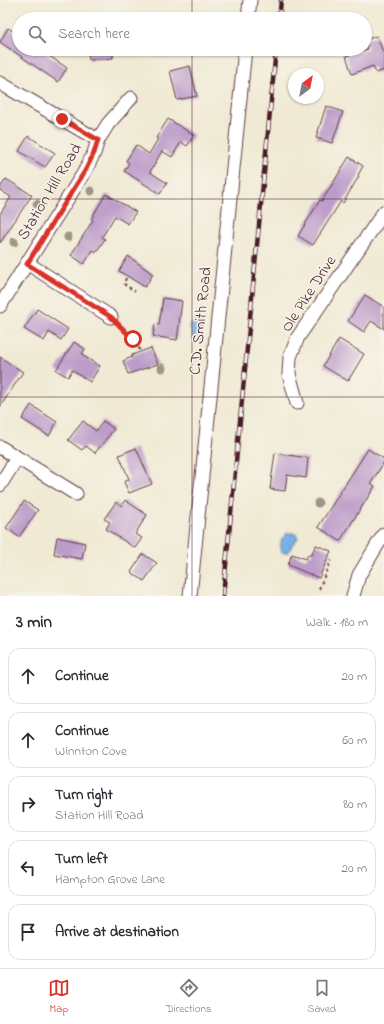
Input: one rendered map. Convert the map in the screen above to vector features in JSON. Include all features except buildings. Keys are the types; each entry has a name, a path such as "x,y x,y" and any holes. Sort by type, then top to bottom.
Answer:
{"street":[{"path":"249,12 250,0"},
{"name":"C.D. Smith Road","path":"190,596 244,56"},
{"path":"0,83 98,140"},
{"name":"Station Hill Road","path":"0,306 85,171 94,153 98,140 108,124 132,98"},
{"name":"Ole Pike Drive","path":"297,403 289,374 290,357 298,337 384,212"},
{"path":"27,264 111,317"},
{"path":"0,447 76,494"},
{"path":"0,485 17,458"},
{"path":"353,596 355,585 361,571 384,534"}],"path":[{"path":"126,278 124,283 125,285 135,292"},
{"path":"111,317 136,342 140,350"},
{"path":"319,589 331,560"}],"water":[{"path":"197,320 201,322 202,326 200,340 195,341 189,325"},
{"path":"287,533 293,533 297,535 298,538 292,545 289,552 285,553 282,552 281,542"}],"railway":[{"path":"280,12 281,0"},
{"path":"223,596 275,56"}],"route":[{"path":"62,119 98,140 94,153 85,171 27,264 111,317 133,339"}]}
